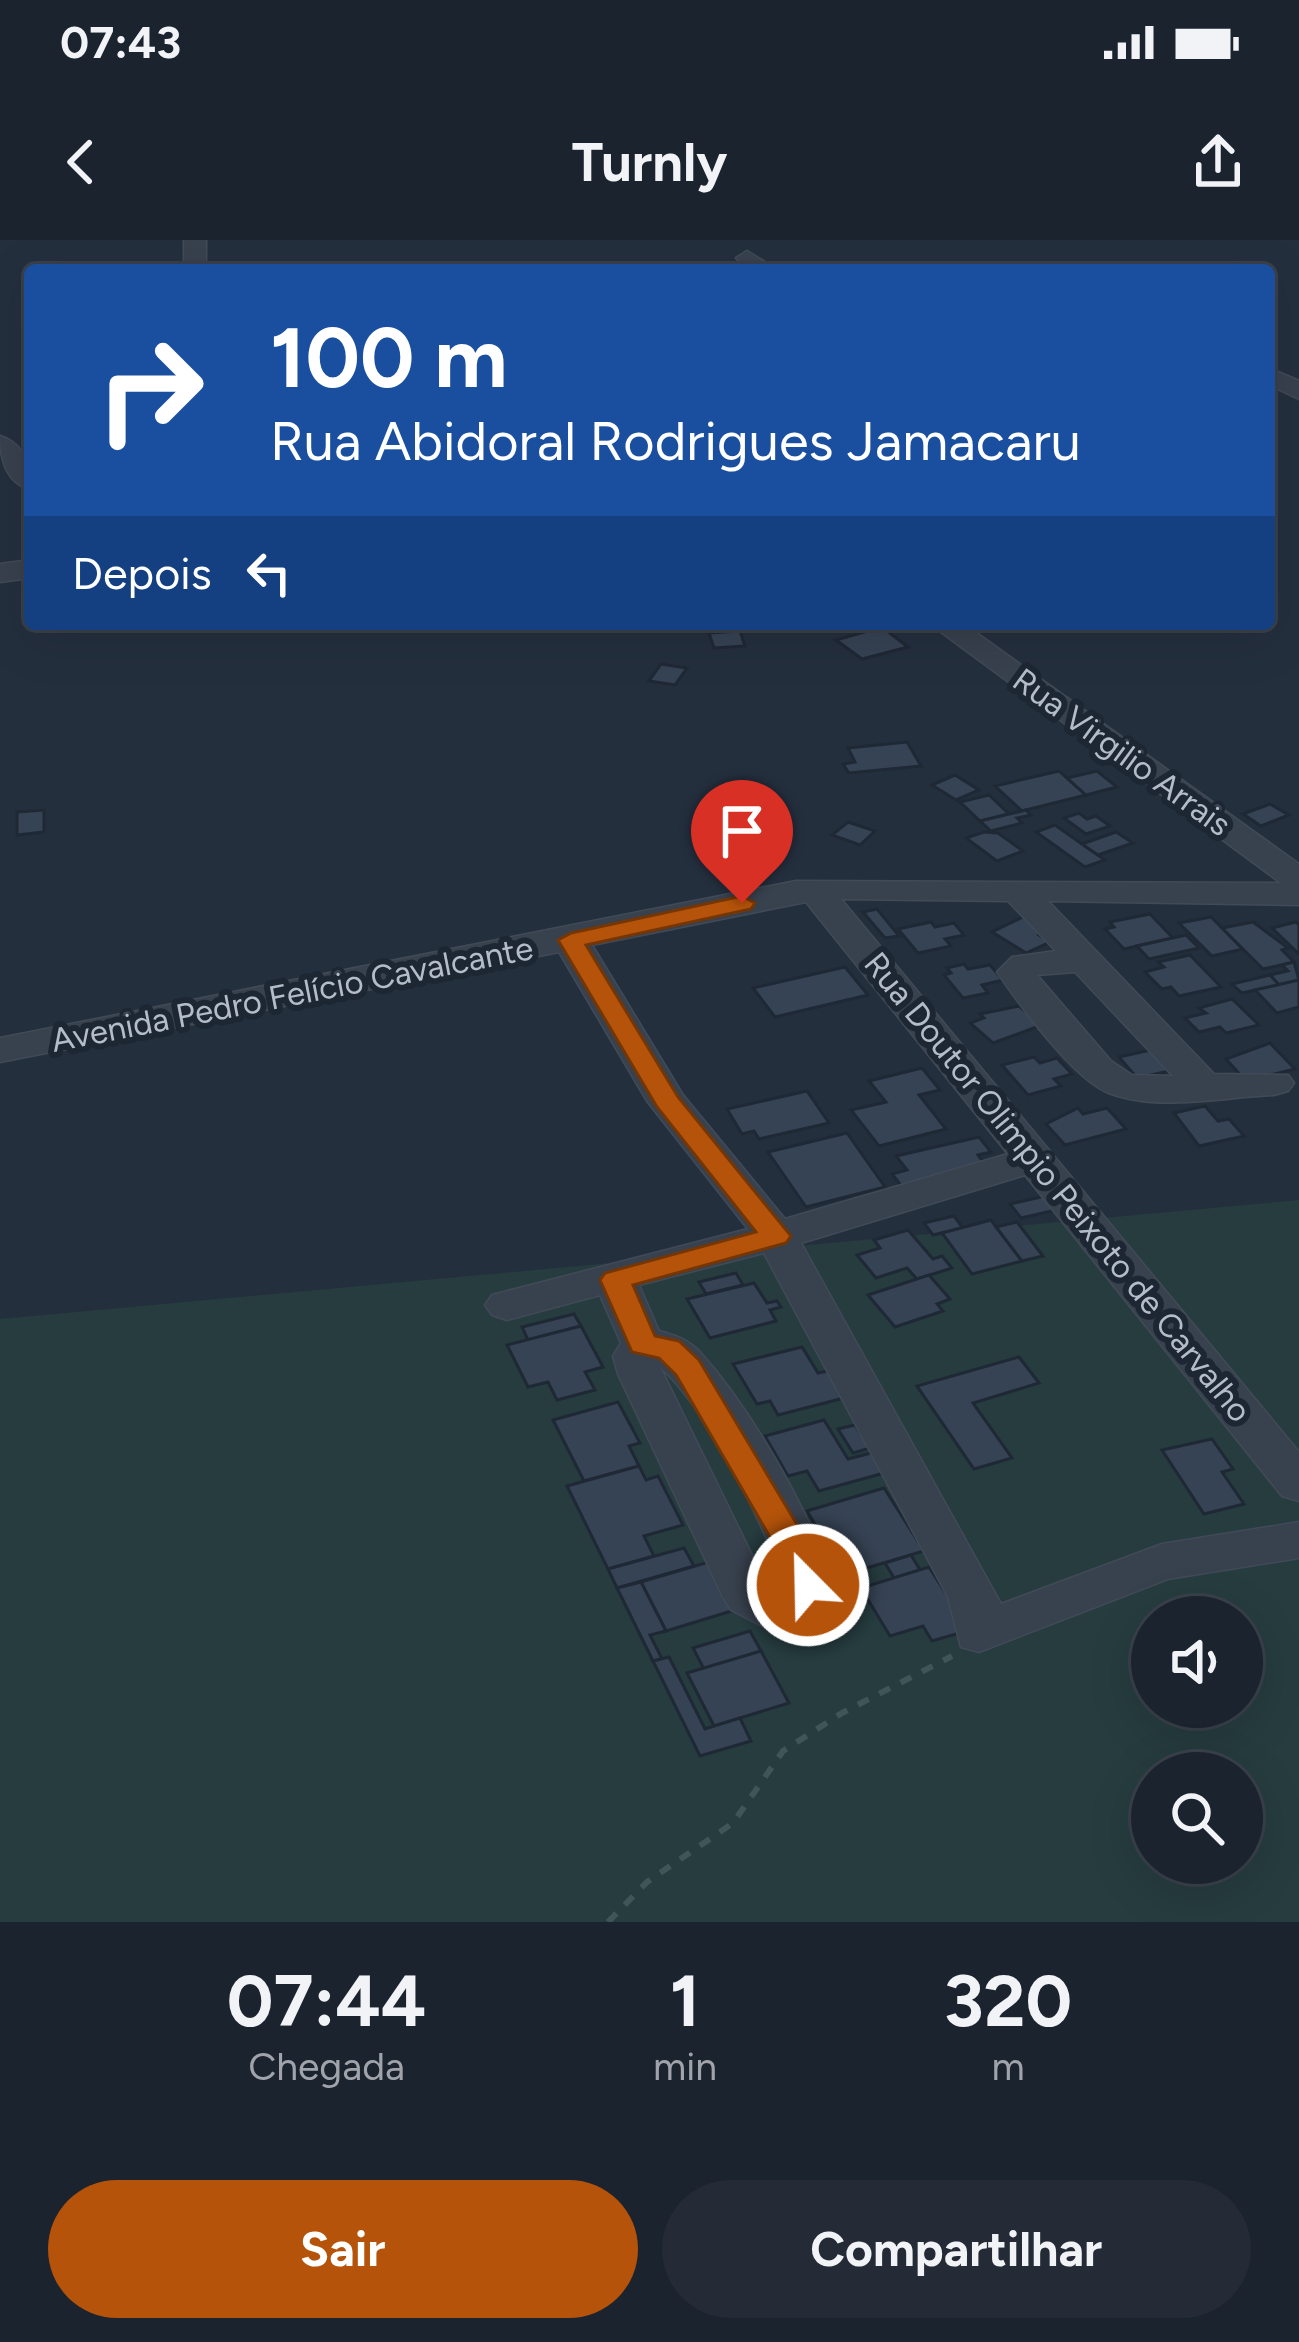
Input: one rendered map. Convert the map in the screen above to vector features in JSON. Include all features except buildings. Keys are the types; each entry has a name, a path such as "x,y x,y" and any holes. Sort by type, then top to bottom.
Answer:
{"street":[{"path":"0,444 24,474"},
{"name":"Rua Virgilio Arrais","path":"953,630 1292,896"},
{"name":"Avenida Pedro Felício Cavalcante","path":"0,1050 816,891 1292,896"},
{"name":"Rua Doutor Olimpio Peixoto de Carvalho","path":"816,891 1299,1484"},
{"path":"1019,892 1206,1088"},
{"path":"571,940 667,1101 776,1236 973,1597 983,1622 979,1633"},
{"path":"1084,960 1024,965 1016,972 1111,1080 1133,1088 1274,1083"},
{"path":"507,1305 776,1236 959,1178 1037,1160"},
{"path":"615,1280 643,1345"},
{"path":"643,1345 664,1347 682,1360 765,1496 805,1567 808,1585 795,1605 772,1612 748,1597 640,1374 635,1356 643,1345"},
{"path":"979,1633 1162,1562 1299,1540"}],"path":[{"path":"608,1922 622,1901 652,1876 736,1822 780,1753 815,1728 953,1656 979,1633"}],"green space":[{"path":"1299,1200 1299,1922 0,1922 0,1319"}],"route":[{"path":"742,903 571,940 667,1101 776,1236 615,1280 643,1345 668,1349 688,1368 805,1567 808,1585"}]}
